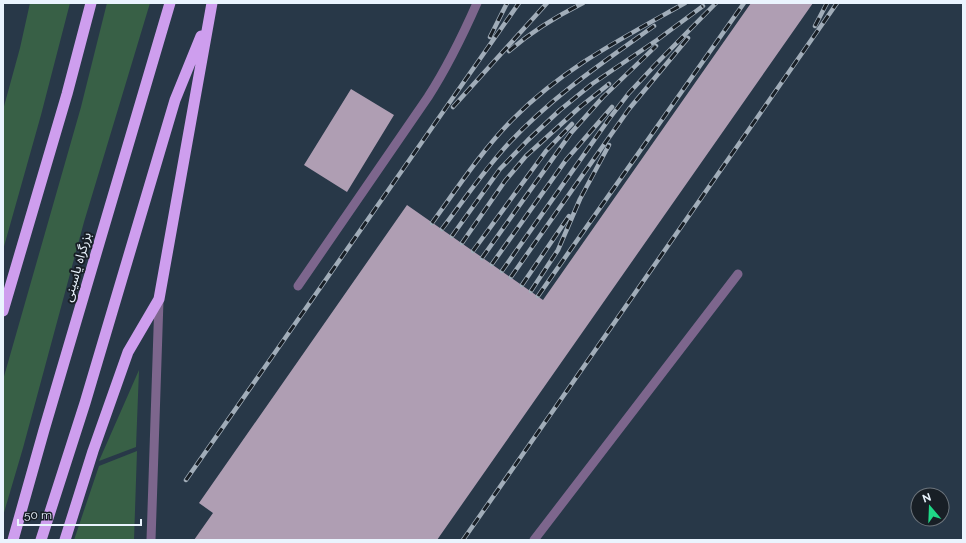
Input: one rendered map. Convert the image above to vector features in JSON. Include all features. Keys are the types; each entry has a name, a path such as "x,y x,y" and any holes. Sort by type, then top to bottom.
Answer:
{"highway":[{"path":"3,311 67,94 91,3"},
{"name":"بزرگراه یاسینی","path":"13,540 170,3"},
{"path":"65,540 93,451 128,352 159,299 212,3"},
{"path":"41,540 85,403 175,100 209,14"}],"lane":[{"path":"298,286 448,67 477,3"},
{"path":"534,540 738,274"},
{"path":"151,540 159,299"}],"green space":[{"path":"30,3 70,3 41,115 3,250 3,110 20,48"},
{"path":"107,3 150,3 84,222 23,448 3,516 3,380 81,107"},
{"path":"139,370 136,447 99,461"},
{"path":"137,451 134,540 74,540 99,466"}],"building":[{"path":"751,3 813,3 437,540 194,540 213,513 199,503 407,205 543,300"},
{"path":"351,89 394,115 347,192 304,165"}],"railway":[{"path":"490,37 507,3"},
{"path":"186,480 519,3"},
{"path":"453,107 547,3"},
{"path":"509,51 544,25 583,3"},
{"path":"432,223 492,142 533,100 574,68 595,54 685,3"},
{"path":"502,271 629,93 716,3"},
{"path":"538,296 744,3"},
{"path":"815,26 827,3"},
{"path":"463,540 837,3"},
{"path":"452,236 500,169 560,110 592,84 657,40 703,6"},
{"path":"442,229 491,164 526,126 578,81 654,26"},
{"path":"511,277 629,109 688,38"},
{"path":"482,258 571,133 603,97 656,46"},
{"path":"462,243 505,181 526,156 580,107 609,84"},
{"path":"492,264 566,160 612,107"},
{"path":"473,251 546,151 572,124"},
{"path":"531,291 558,250 580,199 609,145"},
{"path":"522,285 569,216"}]}
